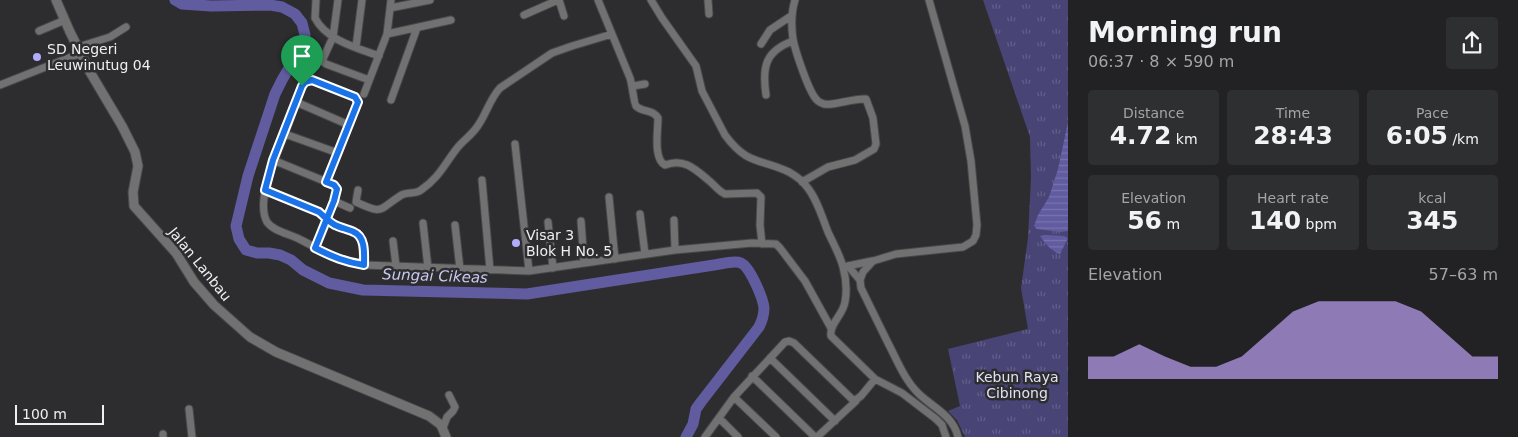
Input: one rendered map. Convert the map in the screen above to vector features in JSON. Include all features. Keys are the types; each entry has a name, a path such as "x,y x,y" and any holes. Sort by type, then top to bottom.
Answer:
{"street":[{"name":"Jalan Lanbau","path":"56,0 79,50 135,152 138,166 133,192 134,206 176,253 194,282 214,305 250,337 276,352 429,416 439,423 444,432"},
{"path":"316,0 315,18 325,31 333,37 379,56"},
{"path":"338,0 333,37 322,62 369,80"},
{"path":"356,47 362,0"},
{"path":"364,94 387,34 391,0"},
{"path":"390,8 430,0"},
{"path":"524,15 558,0 564,16"},
{"path":"598,0 632,86 634,103 636,106 654,113 658,118 657,156 661,163 665,165 677,161 687,164 707,179 721,193 757,193 761,197 760,225 762,244"},
{"path":"651,0 696,66 702,90 729,141 740,153 747,157 790,173 802,182 812,195 846,266 860,280"},
{"path":"708,0 709,14"},
{"path":"795,0 792,16 793,40 813,95 818,102 828,104 854,99 868,101 873,118 876,144 874,149 856,160 828,167 802,182"},
{"path":"846,266 896,254 963,246 973,241 976,235 977,218 965,126 929,0"},
{"path":"761,44 770,30 792,16"},
{"path":"39,31 64,20"},
{"path":"387,34 451,20"},
{"path":"0,85 110,38 126,27"},
{"path":"391,100 417,28"},
{"path":"358,190 356,202 375,210 381,210 402,194 413,194 422,190 440,174 457,148 475,130 500,88 552,53 612,34"},
{"path":"766,95 764,72 770,56 777,48 793,40"},
{"path":"326,182 358,102 355,97 308,80 302,86 285,134 273,160 265,190 265,212 268,223 273,228 336,259 364,265 529,271 675,250 737,244 776,244 805,281 831,328"},
{"path":"632,86 646,84"},
{"path":"296,102 349,125"},
{"path":"285,134 338,153"},
{"path":"515,144 529,271"},
{"path":"273,160 334,185 337,189 315,248"},
{"path":"482,180 490,270"},
{"path":"265,190 319,212 334,224 358,234 362,242 364,265"},
{"path":"608,197 615,259"},
{"path":"334,201 350,208"},
{"path":"640,214 645,254"},
{"path":"674,220 675,250"},
{"path":"581,221 584,263"},
{"path":"548,222 553,268"},
{"path":"423,223 428,268"},
{"path":"455,226 460,269"},
{"path":"393,241 396,266"},
{"path":"873,261 863,272 860,280 861,288 905,376 918,392 948,418 954,426 958,437"},
{"path":"846,266 846,300 842,312 831,328 830,333 875,379 902,393 940,423 946,437"},
{"path":"705,437 752,376 789,341 797,346 853,399"},
{"path":"770,358 836,421"},
{"path":"752,376 816,437 836,421 853,399 861,396 875,379"},
{"path":"444,432 447,417 455,406 449,395"},
{"path":"734,397 776,437"},
{"path":"190,409 192,437"},
{"path":"719,418 736,436"}],"green space":[{"name":"Kebun Raya Cibinong","path":"983,0 1068,0 1068,437 965,437 957,420 948,411 960,406 948,349 1028,329 1021,288 1028,238 1031,178 1030,137"}],"shaded area":[{"path":"1068,122 1068,231 1060,232 1037,229 1034,226 1038,215 1049,197 1058,169"},
{"path":"1040,236 1068,238 1060,254 1051,249"}],"waterway":[{"name":"Sungai Cikeas","path":"175,0 182,4 211,6 270,5 282,7 295,14 302,23 305,35 303,44 275,94 248,176 236,226 239,239 246,250 280,255 291,260 303,270 329,283 363,290 527,294 728,262 738,262 745,266 756,283 761,297 764,308 762,320 759,327 696,409 693,424 686,437"}],"place":[{"name":"SD Negeri Leuwinutug 04","path":"37,57"},
{"name":"Visar 3 Blok H No. 5","path":"516,243"}],"route":[{"path":"302,86 285,134 273,160 265,190 319,212 327,218 334,224 358,234 362,242 364,265 336,259 315,248 327,218 334,201 337,191 334,185 326,182 358,106 357,99 312,80 308,80 302,86"}]}
